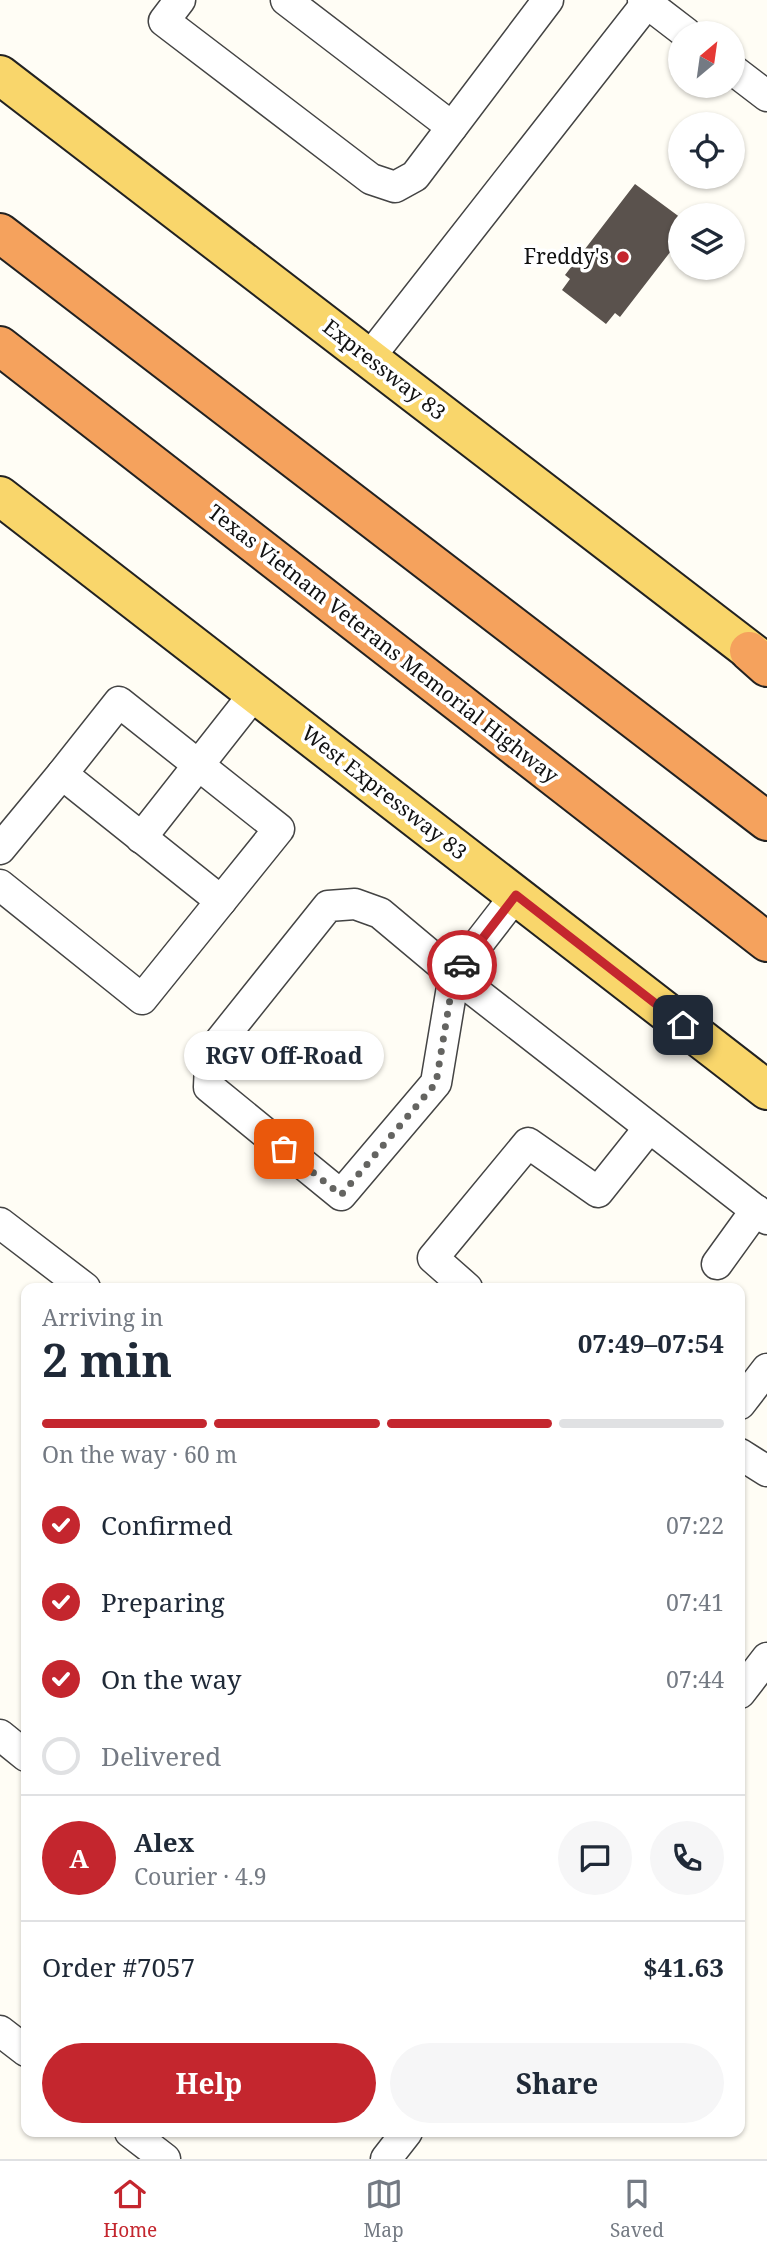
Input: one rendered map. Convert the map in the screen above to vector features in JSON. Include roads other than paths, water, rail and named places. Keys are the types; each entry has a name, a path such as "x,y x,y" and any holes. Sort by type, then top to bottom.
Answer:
{"highway":[{"path":"0,233 767,821"},
{"name":"Texas Vietnam Veterans Memorial Highway","path":"0,346 767,942"}],"main road":[{"name":"Expressway 83","path":"0,75 761,661"},
{"name":"West Expressway 83","path":"0,496 767,1090"}],"street":[{"path":"180,0 164,22 371,179 395,187 415,176 548,0"},
{"path":"286,0 452,127"},
{"path":"369,358 645,1 671,21"},
{"path":"746,80 767,96"},
{"path":"141,838 255,693"},
{"path":"0,849 119,702 279,829 142,999 0,885"},
{"path":"62,774 221,901"},
{"path":"516,895 454,975 436,1083 341,1195 209,1087 210,1065 220,1041 328,906 355,904 380,913 454,975 762,1215 717,1264"},
{"path":"461,1283 433,1258 528,1143 598,1192 649,1128"},
{"path":"2,1228 78,1283"},
{"path":"745,1398 767,1369"},
{"path":"745,1457 767,1471"},
{"path":"745,1687 767,1658"},
{"path":"0,1735 21,1752"},
{"path":"0,2031 21,2047"},
{"path":"136,2137 165,2159"},
{"path":"386,2159 403,2137"}],"place":[{"name":"Freddy's","path":"623,257"},
{"name":"RGV Off-Road","path":"284,1149"}]}
